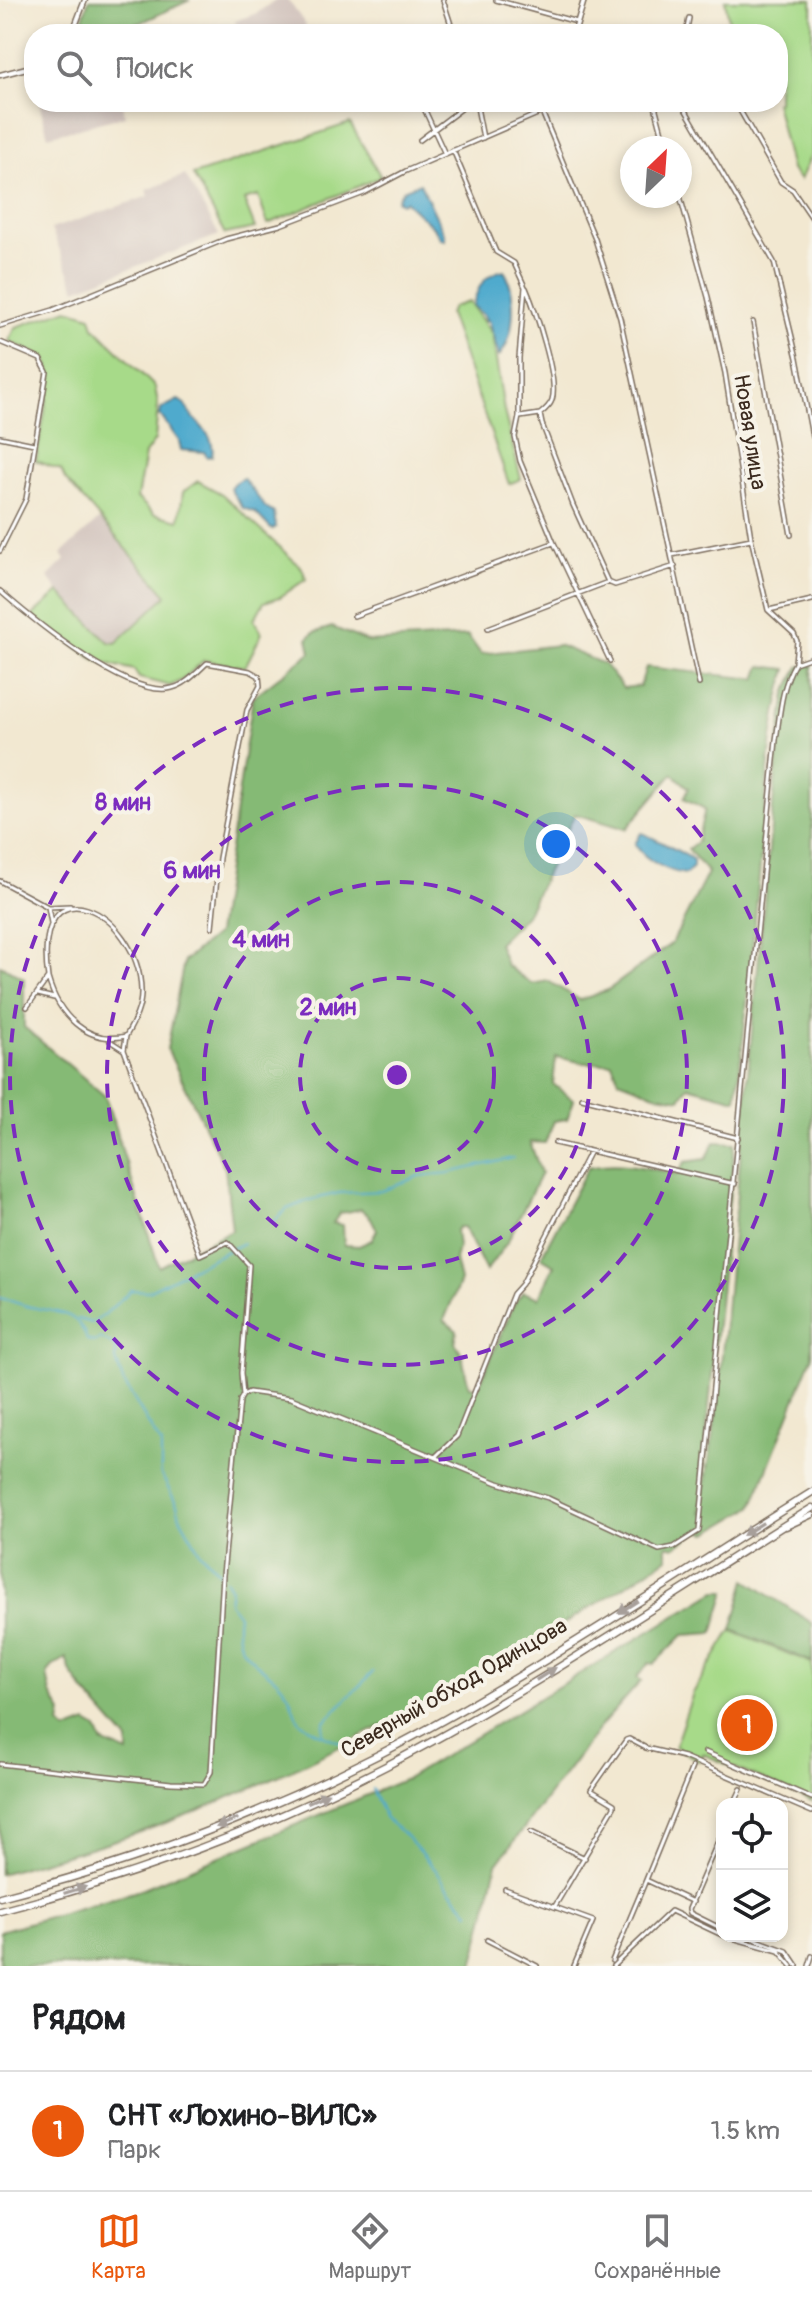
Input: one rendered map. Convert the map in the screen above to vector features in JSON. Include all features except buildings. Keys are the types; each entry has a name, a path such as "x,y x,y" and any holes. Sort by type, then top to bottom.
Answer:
{"highway":[{"name":"Северный обход Одинцова","path":"0,1897 105,1867 202,1833 378,1755 482,1698 812,1492"},
{"name":"Северный обход Одинцова","path":"0,1911 161,1863 273,1819 359,1779 488,1709 812,1508"}],"street":[{"path":"76,24 85,0"},
{"path":"443,0 451,24"},
{"path":"496,0 577,22 584,0"},
{"path":"688,24 689,18"},
{"path":"0,75 24,69"},
{"path":"426,112 445,154"},
{"path":"420,140 457,112"},
{"path":"478,112 483,138"},
{"path":"0,326 53,310 226,239 280,225 364,193 542,112 595,239 620,318 699,684"},
{"path":"657,112 663,136"},
{"path":"687,112 774,262 812,436"},
{"path":"741,112 781,182 793,190 812,218"},
{"path":"453,150 496,252 514,263 536,312 553,389 551,402 540,414 519,417"},
{"name":"Новая улица","path":"683,208 725,373 751,538 768,610"},
{"path":"525,287 519,358 519,417 515,437 520,461 554,543 610,661"},
{"path":"753,322 791,535"},
{"path":"0,342 40,359 44,365 46,383 26,499 0,551"},
{"path":"540,414 573,505 608,582 615,585 675,566"},
{"path":"0,437 34,444"},
{"path":"672,555 751,538"},
{"path":"354,616 554,543"},
{"path":"488,628 608,582"},
{"path":"0,591 40,625 83,655 149,687 170,689 184,683 207,663 250,671 259,676 260,686 247,710 219,858 212,927"},
{"path":"768,610 812,600"},
{"path":"243,1395 249,1392 291,1398 498,1483 548,1498 659,1550 674,1547 699,1531 776,740 782,695 795,663 797,641 794,634 768,610"},
{"path":"795,663 812,657"},
{"path":"0,881 48,907 90,908 111,922 124,940 138,969 142,993 124,1050 200,1255 228,1242 249,1265 241,1373 243,1395 223,1575 211,1772 204,1784 171,1783 0,1764"},
{"path":"51,923 71,906"},
{"path":"48,907 51,923 46,959 54,998 85,1032 109,1040 124,1050"},
{"path":"27,1007 48,978"},
{"path":"38,994 54,998"},
{"path":"109,1040 126,1036"},
{"path":"582,1098 738,1138"},
{"path":"555,1143 735,1184"},
{"path":"435,1457 457,1436 513,1294 522,1284 590,1151"},
{"path":"770,1534 812,1515"},
{"path":"555,1906 614,1807 614,1804 591,1790 626,1740 684,1757 812,1812"},
{"path":"705,1752 812,1798"},
{"path":"612,1964 692,1767"},
{"path":"737,1798 741,1789"},
{"path":"531,1832 585,1858"},
{"path":"716,1846 690,1913 716,1926"},
{"path":"646,1880 693,1902"},
{"path":"505,1889 593,1921 574,1966"},
{"path":"612,1964 671,1911 716,1933"},
{"path":"487,1940 537,1966"},
{"path":"745,1942 779,1951 794,1966"},
{"path":"762,1942 787,1951 794,1966"},
{"path":"809,1966 812,1956"}],"shaded area":[{"path":"275,0 288,0 305,24 236,24 235,21 257,13"},
{"path":"42,112 124,112 125,116 48,136"},
{"path":"185,175 219,235 76,289 51,229 149,196 147,190"},
{"path":"100,519 167,595 116,643 109,642 48,577 65,560 61,554"}],"green space":[{"path":"89,0 190,0 140,23 81,24"},
{"path":"725,0 812,0 812,153 800,180 791,170 777,112 788,112 788,24 730,24"},
{"path":"350,123 381,177 268,224 258,196 244,200 255,228 225,234 193,175"},
{"path":"469,302 492,334 504,411 521,479 509,484 449,314 452,307"},
{"path":"68,309 91,316 94,327 155,387 158,404 155,440 145,454 137,498 154,514 179,520 183,492 198,481 222,494 302,568 306,579 280,597 264,602 254,620 262,633 245,667 204,660 182,680 170,686 139,678 134,670 97,661 32,616 59,592 109,642 116,643 167,595 65,479 61,470 36,461 51,378 47,359 9,341 16,327"},
{"path":"332,627 368,642 468,636 481,654 558,645 604,664 623,688 640,686 646,667 756,679 761,666 787,669 776,712 770,756 736,1099 688,1086 680,1099 658,1095 619,1080 612,1063 585,1063 556,1057 553,1084 574,1100 567,1119 554,1121 545,1143 530,1142 541,1173 508,1241 486,1271 464,1227 456,1230 458,1247 455,1260 460,1281 444,1320 457,1331 455,1343 461,1352 470,1386 478,1388 514,1304 523,1292 539,1298 554,1265 541,1257 588,1167 622,1165 678,1174 685,1162 706,1159 715,1142 735,1143 701,1515 717,1408 779,741 786,693 799,667 812,665 812,1357 752,1507 708,1533 699,1531 674,1547 667,1545 667,1558 616,1592 484,1670 352,1741 261,1784 168,1822 0,1874 0,965 24,978 24,1027 105,1096 159,1267 232,1230 225,1168 167,1049 184,961 217,934 253,697 311,652 308,638 313,633","holes":["673,774 689,788 684,798 705,809 697,842 688,849 708,873 672,943 608,990 580,1000 548,981 532,984 506,965 498,943 526,915 575,814 626,829","361,1209 371,1218 377,1230 372,1240 359,1246 344,1245 343,1225 333,1223 340,1213","66,1658 71,1673 85,1692 128,1741 128,1753 102,1742 97,1729 87,1723 66,1731 60,1725 62,1713 51,1694 47,1675 52,1667"]},
{"path":"746,1580 812,1623 812,1662 732,1630"},
{"path":"716,1591 726,1591 713,1633 683,1635 654,1664 649,1663 637,1677 641,1681 600,1727 497,1864 473,1966 0,1966 0,1931 134,1892 406,1779"},
{"path":"731,1631 812,1663 812,1801 703,1754 699,1761 675,1746 693,1693"}],"water":[{"path":"420,183 445,240 405,201 401,203 397,200 403,190"},
{"path":"504,270 511,290 513,314 509,338 499,356 488,320 485,321 485,317 473,306 482,283"},
{"path":"178,400 184,403 211,440 212,456 207,457 204,452 181,450 179,441 160,415 161,409"},
{"path":"243,478 266,508 274,513 276,527 272,530 255,512 243,508 231,491 234,483"},
{"path":"641,833 689,857 693,860 693,867 686,874 679,873 650,860 635,844"}],"waterway":[{"path":"272,1223 287,1209 310,1200 339,1193 382,1191 419,1176 449,1173 513,1158"},
{"path":"78,1319 92,1323 131,1290 148,1291 243,1243"},
{"path":"0,1298 66,1314 78,1323 87,1340 94,1342 101,1338 116,1347 116,1360 123,1381 161,1445 161,1474 180,1517 200,1552 221,1574"},
{"path":"225,1579 231,1589 229,1603 238,1615 237,1631 245,1652 280,1683 301,1722 354,1753"},
{"path":"323,1734 324,1722 373,1672"},
{"path":"372,1789 386,1819 404,1834 470,1913"}],"place":[{"name":"СНТ «Лохино-ВИЛС»","path":"747,1725"}]}
